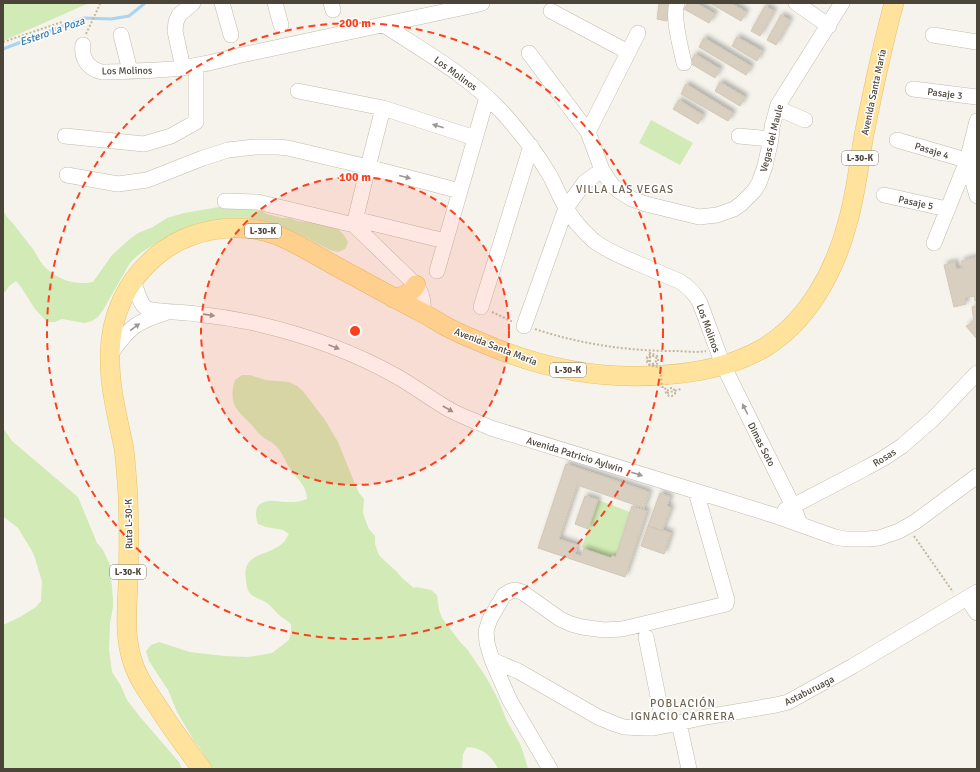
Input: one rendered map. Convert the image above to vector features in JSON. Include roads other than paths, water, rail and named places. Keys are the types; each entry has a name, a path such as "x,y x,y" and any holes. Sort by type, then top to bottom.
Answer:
{"main road":[{"path":"889,3 889,23"},
{"name":"Avenida Santa María","path":"110,355 112,332 119,306 133,280 150,261 170,246 181,240 205,231 244,228 264,231 294,242 453,330 496,349 558,368 603,376 649,376 689,372 720,356 749,355 762,349 796,322 809,306 829,273 842,241 852,204 879,61 894,3"},
{"path":"393,298 398,298 408,294 416,285"},
{"name":"Ruta L-30-K","path":"110,355 115,408 127,471 129,541 127,632 131,655 138,676 144,686 167,722 202,769"}],"street":[{"path":"65,136 144,144 171,136 196,122 189,67 176,31 176,22 179,15 193,3"},
{"path":"222,3 231,35"},
{"path":"275,3 281,25"},
{"path":"384,25 482,3"},
{"path":"677,3 677,32 684,64"},
{"path":"796,3 829,26"},
{"name":"Vegas del Maule","path":"529,53 588,132 602,170 612,185 632,199 646,204 699,217 717,215 738,206 754,191 762,175 778,105 829,26 842,3"},
{"path":"551,11 628,52"},
{"name":"Los Molinos","path":"85,38 83,49 84,59 93,69 102,72 166,70 216,62 237,56 384,25 456,72 503,112 531,146 548,173 566,208 580,227 592,239 603,247 679,281 692,290 700,303 720,356"},
{"path":"588,132 638,33"},
{"path":"122,35 130,71"},
{"path":"933,35 977,42"},
{"name":"Pasaje 3","path":"913,89 977,97"},
{"path":"298,91 383,108 475,138"},
{"path":"437,271 487,97"},
{"path":"355,222 383,108"},
{"path":"777,108 805,120"},
{"path":"977,121 972,162 977,196"},
{"path":"739,136 771,139"},
{"name":"Pasaje 4","path":"897,140 972,162"},
{"path":"481,307 531,146"},
{"path":"67,175 118,184 147,180 228,150 271,147 288,148 368,167 460,192"},
{"path":"934,243 947,209 972,162"},
{"path":"524,326 566,208 585,182 602,170"},
{"name":"Pasaje 5","path":"884,195 947,209"},
{"path":"225,201 258,202 445,241"},
{"path":"355,222 416,285 422,296 424,306 423,313"},
{"name":"Avenida Patricio Aylwin","path":"133,280 141,302 145,307 153,311 170,311 245,321 306,337 346,352 374,365 451,410 491,428 773,515 836,536 857,540 880,538 890,535 915,522 977,476"},
{"name":"Avenida Patricio Aylwin","path":"110,355 123,337 136,325 170,311"},
{"name":"Dimas Soto","path":"720,356 793,506 800,524"},
{"name":"Rosas","path":"773,515 866,468 902,446 933,419 977,373"},
{"path":"550,769 510,701 492,660 487,644 486,631 490,619 507,592 515,590 522,592 560,619 582,627 604,630 632,627 726,604 727,600 696,492"},
{"path":"968,598 977,613"},
{"name":"Astaburuaga","path":"492,660 518,671 606,721 634,728 654,728 788,702 854,666 968,598"},
{"path":"646,637 664,726"},
{"path":"679,723 689,769"}],"waterway":[{"name":"Estero La Poza","path":"3,49 84,18 111,19 129,16 145,3"}],"district":[{"name":"VILLA LAS VEGAS","path":"625,189"},
{"name":"POBLACIÓN IGNACIO CARRERA","path":"683,709"}]}
